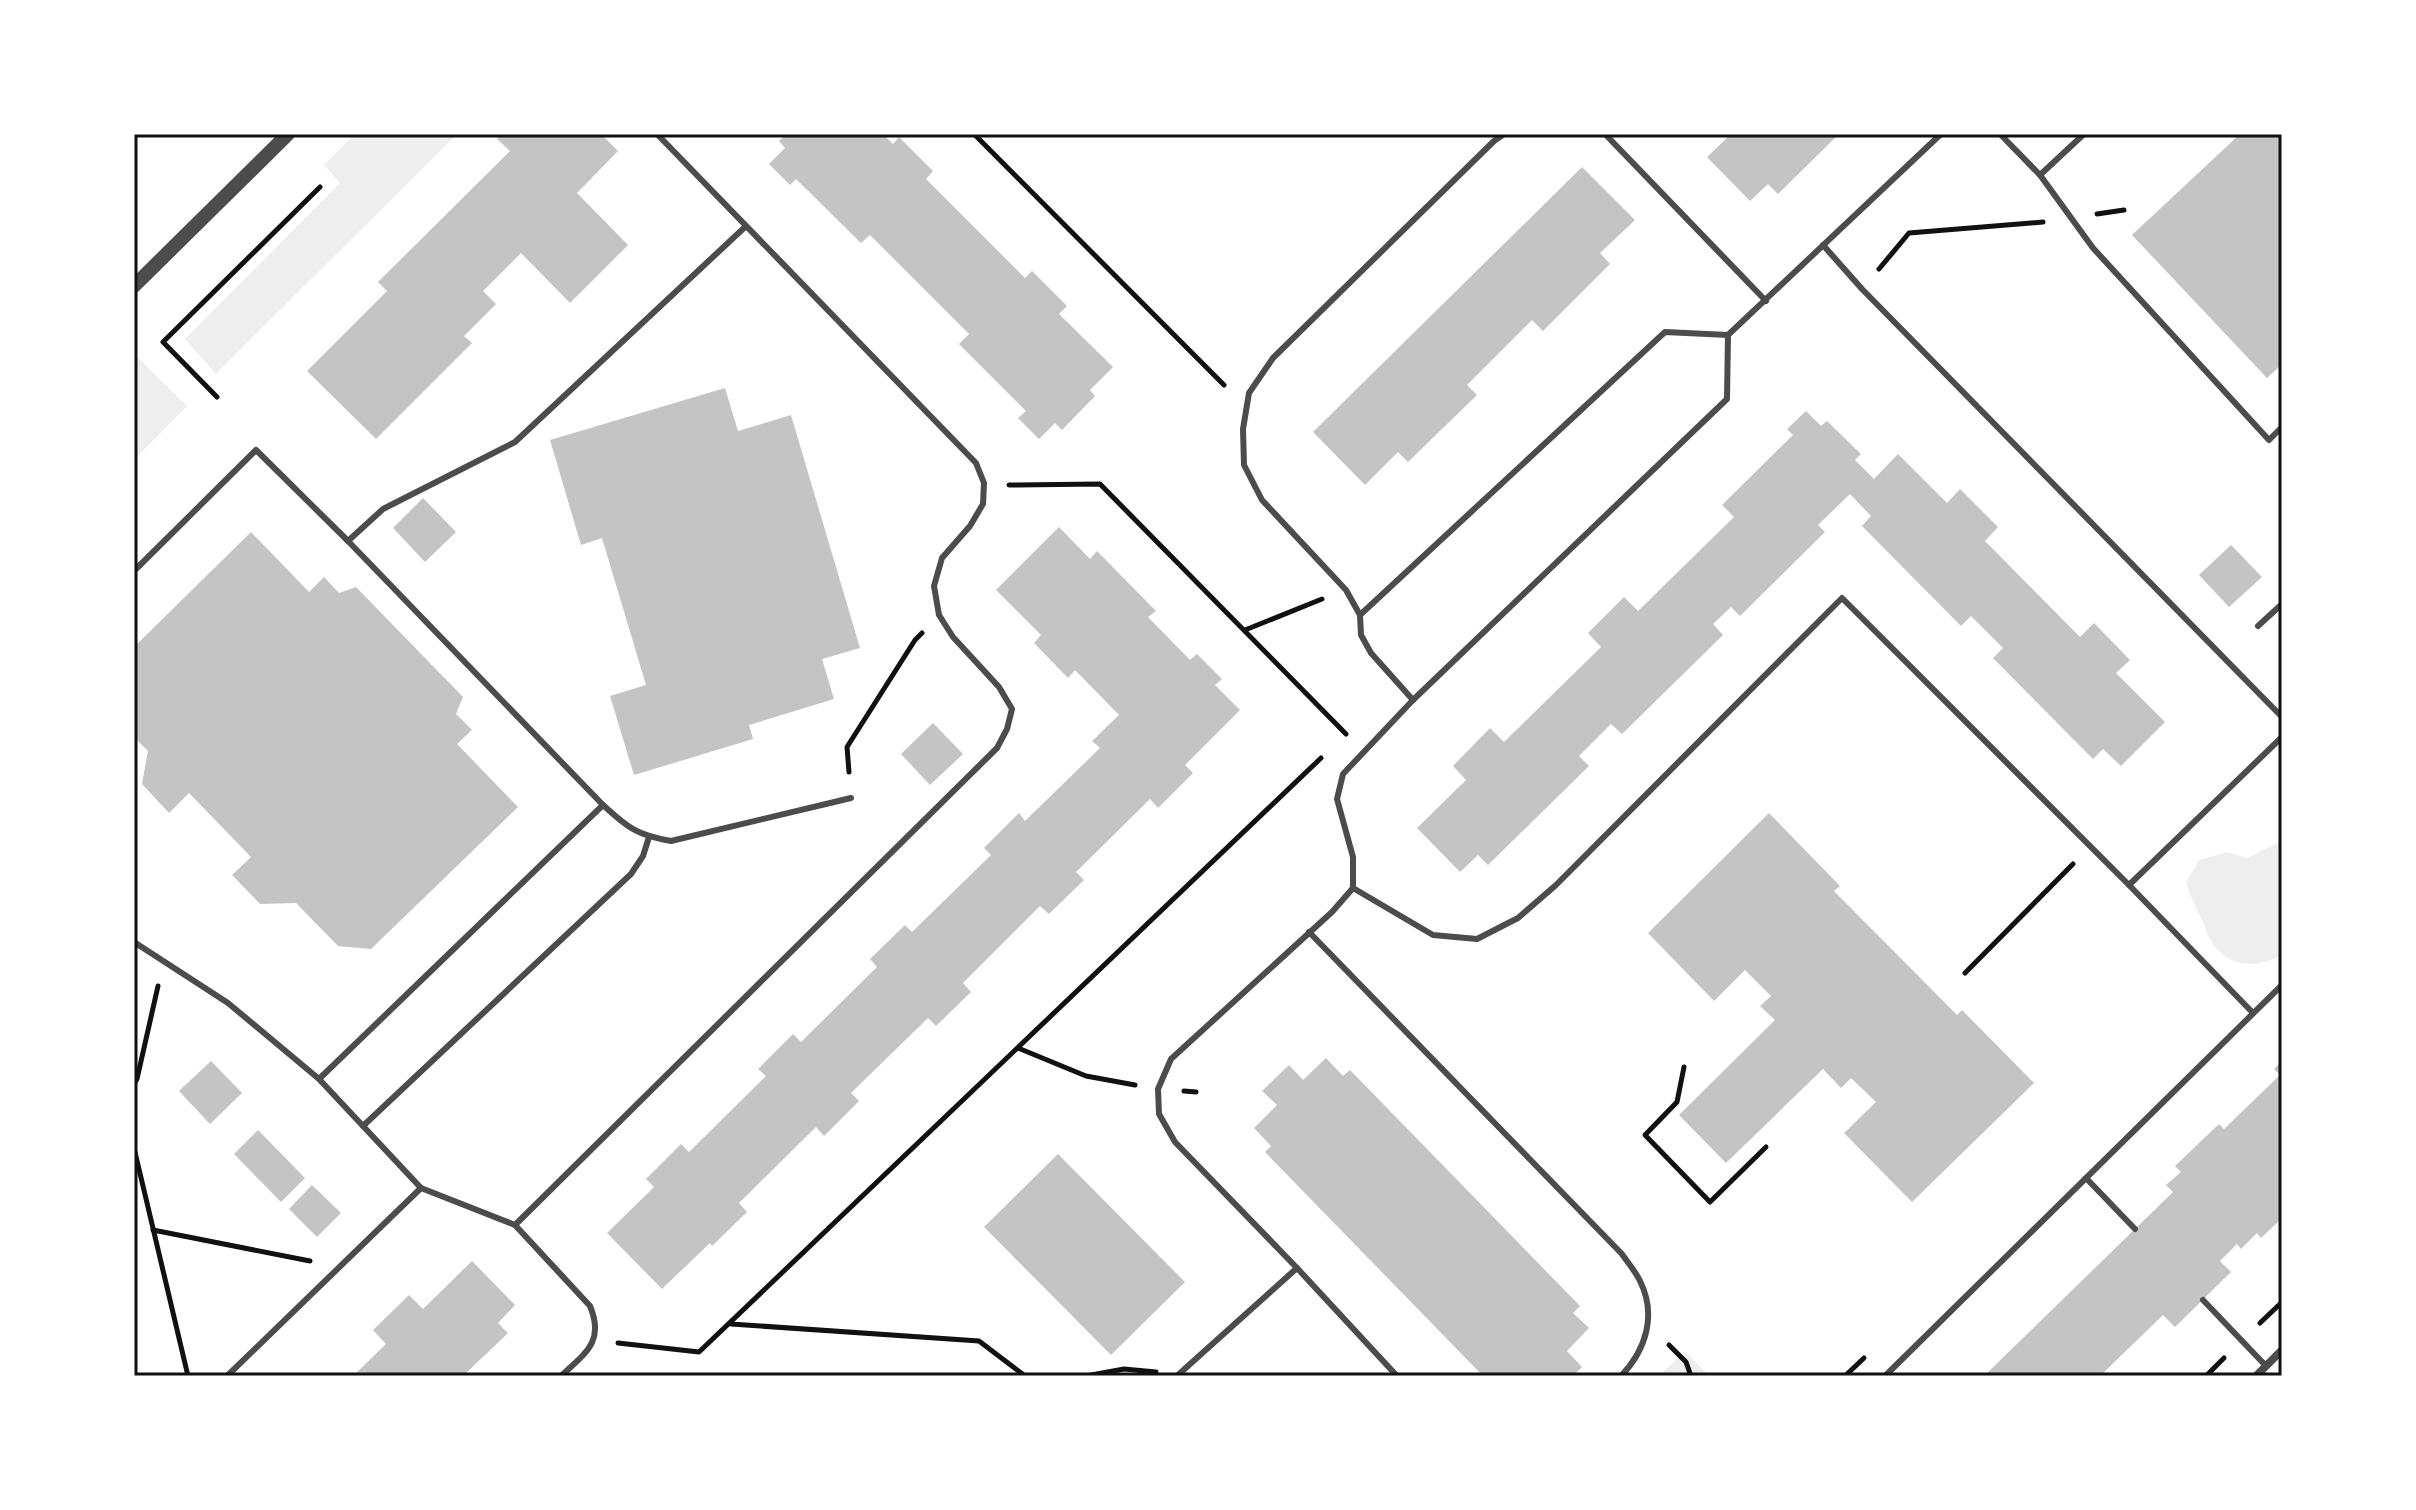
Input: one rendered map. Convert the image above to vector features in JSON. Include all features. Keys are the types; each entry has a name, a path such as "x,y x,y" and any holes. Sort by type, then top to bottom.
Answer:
{"street":[{"path":"134,286 288,134"},
{"path":"2256,1376 2282,1350"}],"lane":[{"path":"515,1225 997,748 1007,729 1012,709 999,687 953,637 939,615 934,586 942,558 970,526 983,504 984,483 976,463 657,134"},
{"path":"1413,700 1371,653 1361,635 1360,615 1346,590 1262,500 1244,465 1243,429 1249,393 1273,358 1504,134"},
{"path":"1605,134 1766,301"},
{"path":"1360,615 1665,332 1728,335 1941,134"},
{"path":"2000,134 2040,175 2093,248 2269,440 2282,427"},
{"path":"2040,175 2084,134"},
{"path":"348,541 383,509 515,442 745,227"},
{"path":"1823,245 1862,289 2282,717"},
{"path":"1397,1376 1175,1142 1159,1114 1158,1089 1171,1059 1332,912 1353,888 1353,857 1337,799 1343,774 1413,700 1727,399 1728,335"},
{"path":"134,571 256,450 627,827 649,837 671,841 851,798"},
{"path":"1353,888 1433,935 1477,939 1518,918 1556,885 1842,598 2091,846 2253,1013"},
{"path":"2258,626 2282,604"},
{"path":"2129,885 2282,737"},
{"path":"319,1079 603,805"},
{"path":"363,1126 631,874 643,856 649,837"},
{"path":"1309,932 1622,1254 1641,1282 1650,1312 1647,1336 1634,1362 1621,1376"},
{"path":"134,942 228,1003 319,1079 421,1188 515,1225 590,1306 597,1322 595,1340 561,1376"},
{"path":"1885,1376 2282,985"},
{"path":"2086,1178 2135,1229"},
{"path":"227,1376 421,1188"},
{"path":"1179,1374 1297,1268"},
{"path":"2203,1300 2266,1366"}],"path":[{"path":"974,134 1224,385 1249,393"},
{"path":"217,397 163,342 320,187"},
{"path":"1909,233 2072,218 2124,210"},
{"path":"984,483 1017,486 1100,484 1346,734"},
{"path":"1245,630 1346,590"},
{"path":"851,798 847,747 915,640 939,615"},
{"path":"595,1340 699,1352 1323,756"},
{"path":"1965,973 2091,846"},
{"path":"134,1084 164,961"},
{"path":"1018,1048 1086,1076 1158,1089 1196,1092"},
{"path":"1684,1067 1677,1102 1645,1135 1710,1202 1766,1147"},
{"path":"134,1148 188,1376"},
{"path":"153,1230 340,1267"},
{"path":"730,1324 979,1341 1025,1376"},
{"path":"1647,1336 1670,1345 1686,1362 1691,1376"},
{"path":"1086,1376 1124,1369 1179,1374"}],"shaded area":[{"path":"355,134 457,134 216,374 185,339 340,183 324,165"},
{"path":"134,354 187,406 134,460"},
{"path":"2282,841 2282,955 2252,964 2234,961 2210,940 2186,882 2199,860 2227,852 2247,858"},
{"path":"1685,1351 1709,1376 1659,1376"}],"building":[{"path":"502,134 601,134 618,151 577,193 628,245 570,303 521,253 483,291 496,304 464,336 472,343 376,439 307,371 387,291 378,282 510,151 497,139"},
{"path":"786,134 883,134 893,144 899,137 933,171 926,179 1025,278 1032,271 1067,306 1059,314 1113,367 1090,390 1095,396 1062,430 1055,423 1039,439 1018,418 1026,411 959,344 969,334 870,235 861,243 796,179 790,185 769,164 785,148 779,141"},
{"path":"1731,134 1839,134 1778,194 1768,184 1750,201 1707,157"},
{"path":"2240,134 2282,134 2282,364 2267,378 2132,235"},
{"path":"1582,167 1635,220 1600,253 1610,264 1543,331 1532,320 1467,385 1477,395 1408,462 1398,452 1365,485 1313,432"},
{"path":"725,388 738,431 791,415 860,648 822,659 834,699 749,725 753,739 634,775 610,696 646,685 602,538 581,545 550,440"},
{"path":"1806,411 1821,426 1827,421 1861,454 1855,460 1874,479 1898,454 1947,503 1960,489 1998,527 1985,541 2080,637 2094,623 2130,660 2116,673 2165,722 2121,766 2103,749 2093,759 1993,658 2003,648 1971,616 1961,626 1862,526 1871,516 1850,494 1818,525 1825,532 1740,616 1731,607 1713,624 1723,635 1622,734 1611,724 1579,756 1589,766 1488,865 1478,855 1460,872 1417,828 1466,780 1453,766 1490,728 1504,742 1601,647 1588,633 1624,597 1638,611 1734,517 1722,505 1793,435 1787,429"},
{"path":"423,498 456,532 425,562 393,528"},
{"path":"1059,527 1090,559 1097,551 1156,611 1148,617 1190,660 1197,654 1222,679 1215,685 1240,710 1185,765 1193,773 1158,808 1150,799 1076,872 1084,880 1049,914 1040,906 963,983 971,992 936,1026 928,1018 851,1093 859,1101 824,1136 816,1127 739,1203 747,1212 662,1289 607,1233 654,1187 646,1179 681,1144 689,1152 766,1076 758,1069 793,1034 801,1042 877,967 870,959 905,925 912,932 991,855 984,848 1019,813 1025,821 1100,748 1092,741 1119,715 1075,670 1068,678 1034,643 1041,635 996,590"},
{"path":"251,532 309,592 324,577 339,593 356,587 463,697 456,714 472,730 457,744 518,807 371,949 338,946 296,903 260,904 232,875 251,857 189,793 169,813 142,784 148,751 134,737 134,647"},
{"path":"2231,545 2262,577 2229,607 2199,575"},
{"path":"933,723 963,754 930,785 901,754"},
{"path":"1769,813 1840,886 1834,891 1957,1015 1962,1010 2034,1083 1912,1202 1844,1133 1876,1102 1851,1078 1841,1088 1823,1069 1726,1163 1679,1115 1775,1020 1760,1006 1771,996 1745,970 1714,1001 1648,933"},
{"path":"1326,1058 1343,1076 1350,1070 1580,1306 1573,1313 1589,1328 1567,1351 1582,1367 1573,1376 1483,1376 1265,1152 1271,1146 1254,1128 1277,1105 1262,1091 1289,1065 1303,1080"},
{"path":"211,1061 242,1093 210,1124 179,1091"},
{"path":"2282,1061 2282,1218 2261,1238 2257,1233 2241,1249 2237,1244 2220,1261 2231,1272 2175,1327 2163,1315 2100,1376 1984,1376 2173,1192 2166,1185 2181,1172 2175,1166 2219,1124 2224,1129 2280,1075 2274,1069"},
{"path":"258,1130 305,1178 281,1202 234,1154"},
{"path":"1058,1154 1185,1282 1111,1355 984,1227"},
{"path":"312,1185 341,1213 317,1237 289,1209"},
{"path":"472,1261 515,1305 498,1323 508,1333 463,1376 353,1376 386,1344 373,1330 409,1295 423,1309"}]}
